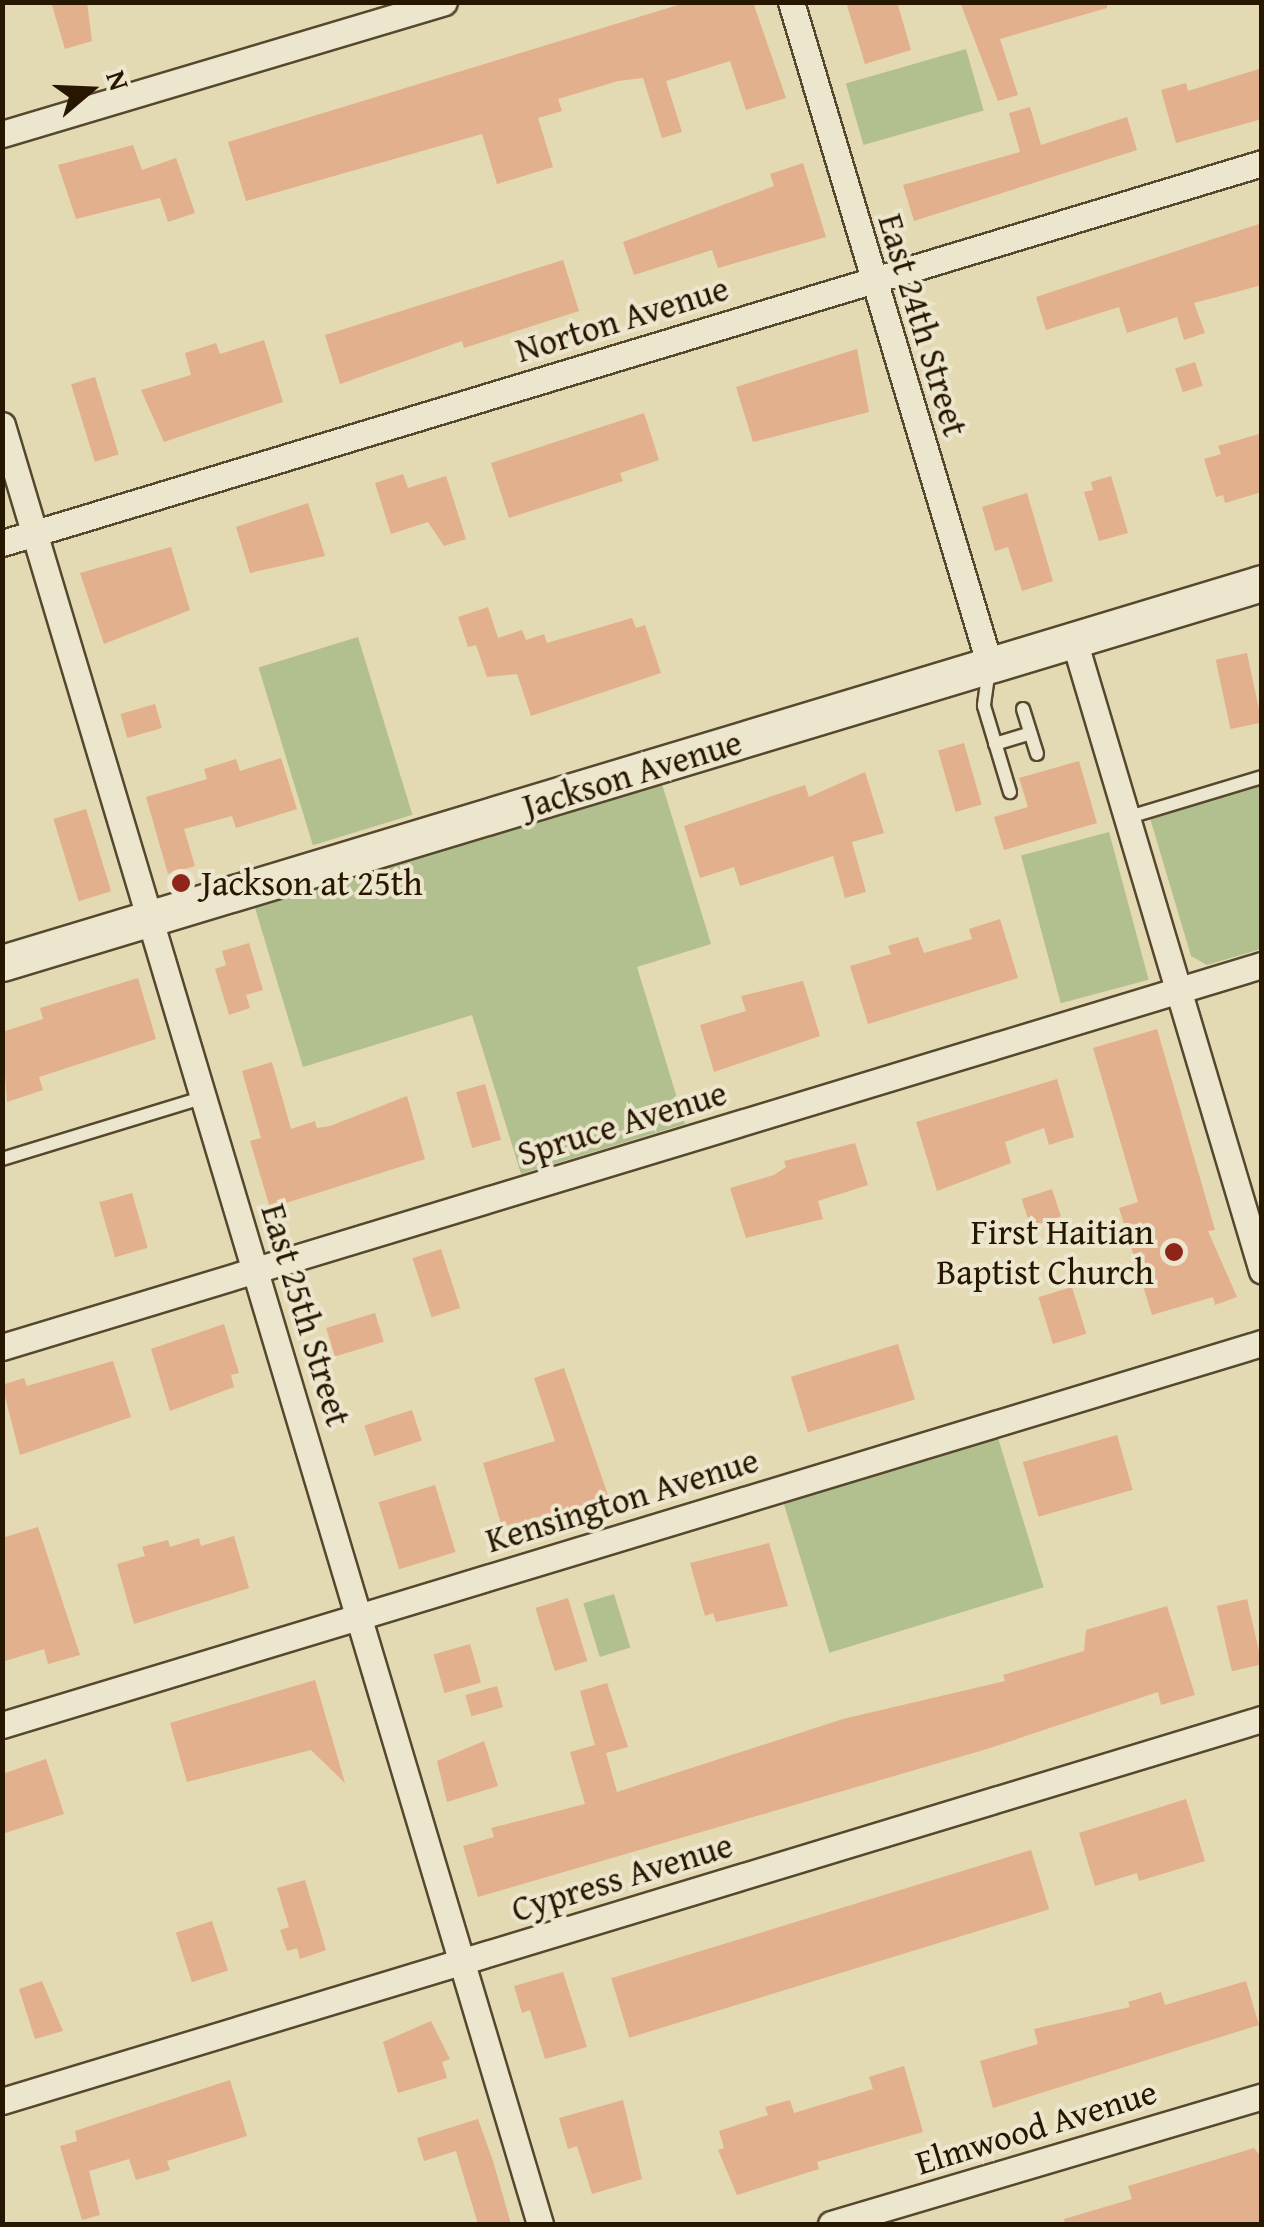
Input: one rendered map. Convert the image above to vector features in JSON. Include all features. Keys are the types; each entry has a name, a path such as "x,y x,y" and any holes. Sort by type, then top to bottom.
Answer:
{"street":[{"path":"2,134 444,2"},
{"name":"East 24th Street","path":"792,2 990,666"},
{"name":"Norton Avenue","path":"2,543 1262,163"},
{"name":"East 25th Street","path":"2,426 540,2224"},
{"name":"Jackson Avenue","path":"2,963 1262,583"},
{"path":"1074,640 1262,1271"},
{"name":"Spruce Avenue","path":"2,1347 1262,966"},
{"name":"Kensington Avenue","path":"2,1725 1262,1343"},
{"name":"Cypress Avenue","path":"2,2102 1262,1719"},
{"name":"Elmwood Avenue","path":"831,2224 1262,2096"}],"lane":[{"path":"990,666 984,706 1010,792"},
{"path":"1023,709 1037,754"},
{"path":"996,744 1030,733"},
{"path":"1126,818 1262,777"},
{"path":"2,1160 204,1097"}],"green space":[{"path":"966,49 984,111 863,145 846,83"},
{"path":"358,637 412,815 313,845 259,667"},
{"path":"662,784 711,944 637,967 685,1124 521,1174 472,1015 303,1067 255,908"},
{"path":"1261,785 1261,949 1207,965 1191,956 1150,818"},
{"path":"1109,832 1149,980 1061,1003 1021,856"},
{"path":"998,1438 1044,1587 829,1653 784,1503"},
{"path":"614,1594 630,1648 600,1657 583,1603"}],"building":[{"path":"51,2 87,2 92,41 65,49"},
{"path":"688,2 753,2 786,98 746,110 730,61 666,81 682,132 662,138 643,78 618,81 558,99 562,111 538,118 553,167 497,184 482,134 246,201 228,142"},
{"path":"846,2 897,2 911,50 865,64"},
{"path":"960,2 1107,2 1107,8 1000,39 1018,95 998,101"},
{"path":"1262,68 1262,119 1176,143 1161,90 1186,83 1188,91"},
{"path":"1030,107 1041,145 1127,117 1137,150 914,221 903,185 1020,152 1009,113"},
{"path":"133,145 142,170 176,158 195,213 168,222 160,198 76,219 58,165"},
{"path":"803,163 826,237 718,268 712,250 634,275 623,242 774,186 770,174"},
{"path":"1262,223 1262,285 1194,303 1205,333 1184,340 1177,317 1127,333 1119,307 1046,330 1036,297"},
{"path":"563,260 579,311 464,348 462,341 340,384 325,335"},
{"path":"264,340 283,402 164,442 141,390 191,375 185,353 216,343 220,354"},
{"path":"857,349 869,412 753,442 736,387"},
{"path":"1195,362 1203,386 1183,392 1175,368"},
{"path":"95,377 119,454 95,462 71,384"},
{"path":"644,413 659,460 620,473 623,481 509,518 491,463"},
{"path":"1262,433 1262,492 1225,503 1223,495 1216,497 1204,459 1221,454 1218,446"},
{"path":"403,474 408,488 446,476 466,539 444,546 428,522 391,534 375,483"},
{"path":"1111,476 1128,533 1099,541 1084,492 1093,490 1091,482"},
{"path":"1027,493 1053,581 1022,591 1008,547 995,551 982,507"},
{"path":"308,503 325,556 250,573 236,527"},
{"path":"171,547 190,610 104,644 80,573"},
{"path":"488,607 498,638 522,630 526,640 544,634 547,643 632,618 636,628 645,625 661,673 531,716 517,674 487,677 476,645 468,647 458,617"},
{"path":"1247,653 1262,722 1230,729 1216,660"},
{"path":"155,704 162,728 127,738 120,714"},
{"path":"964,743 982,805 956,812 938,750"},
{"path":"281,758 297,809 236,828 232,816 184,829 195,866 168,874 146,797 207,779 204,769 236,759 240,771"},
{"path":"1079,761 1097,823 1004,850 994,817 1028,807 1019,778"},
{"path":"865,772 884,833 852,842 866,892 845,898 833,856 740,886 734,867 700,878 684,826 805,785 809,797"},
{"path":"86,809 111,891 79,901 53,819"},
{"path":"1000,919 1018,978 868,1024 850,966 891,954 888,946 918,937 924,953 972,939 969,929"},
{"path":"249,943 263,990 246,995 250,1008 229,1015 215,969 226,965 222,951"},
{"path":"138,978 156,1039 39,1077 43,1090 7,1102 2,1032 43,1019 40,1008"},
{"path":"803,981 820,1036 714,1072 700,1025 746,1011 741,996"},
{"path":"1157,1029 1215,1230 1208,1231 1237,1297 1215,1305 1213,1297 1152,1315 1119,1208 1138,1202 1093,1048"},
{"path":"272,1062 291,1129 315,1121 317,1128 330,1126 407,1096 425,1159 270,1208 250,1141 261,1138 242,1071"},
{"path":"1057,1079 1074,1137 1049,1145 1044,1128 1005,1142 1011,1163 937,1191 916,1122"},
{"path":"485,1084 501,1140 472,1148 456,1092"},
{"path":"855,1143 868,1185 818,1201 823,1219 746,1238 730,1188 774,1175 786,1167 784,1161"},
{"path":"1052,1189 1061,1217 1031,1226 1022,1199"},
{"path":"132,1193 148,1248 115,1257 99,1202"},
{"path":"441,1249 460,1308 432,1317 412,1258"},
{"path":"1072,1287 1086,1334 1053,1344 1039,1297"},
{"path":"375,1313 384,1342 335,1357 326,1328"},
{"path":"224,1324 239,1373 231,1375 234,1387 170,1411 151,1349"},
{"path":"898,1344 915,1399 808,1432 791,1377"},
{"path":"113,1361 131,1417 20,1455 2,1385 24,1378 27,1386"},
{"path":"564,1368 609,1498 502,1527 483,1463 555,1441 534,1378"},
{"path":"412,1410 422,1440 374,1456 364,1425"},
{"path":"1117,1435 1133,1490 1039,1517 1023,1462"},
{"path":"435,1485 455,1552 399,1569 379,1502"},
{"path":"38,1527 80,1655 48,1664 44,1649 2,1662 2,1538"},
{"path":"234,1536 249,1588 134,1624 117,1564 145,1556 142,1547 168,1540 170,1547 199,1538 201,1546"},
{"path":"769,1543 788,1606 716,1622 713,1613 705,1616 690,1563"},
{"path":"568,1598 587,1661 555,1671 535,1608"},
{"path":"1247,1599 1262,1664 1232,1671 1217,1606"},
{"path":"1167,1606 1195,1695 1161,1705 1158,1692 987,1749 478,1897 463,1846 494,1837 491,1828 585,1804 570,1752 595,1745 580,1691 607,1683 628,1747 606,1753 617,1792 843,1719 1005,1681 1003,1675 1084,1651 1086,1630"},
{"path":"470,1644 481,1682 444,1693 433,1654"},
{"path":"315,1680 345,1783 311,1750 187,1782 170,1723"},
{"path":"497,1686 503,1707 471,1716 465,1695"},
{"path":"484,1741 498,1786 447,1802 437,1761"},
{"path":"46,1759 64,1814 2,1834 2,1774"},
{"path":"1186,1799 1205,1861 1139,1881 1137,1873 1095,1886 1079,1833"},
{"path":"1031,1850 1049,1909 629,2038 611,1978"},
{"path":"305,1880 326,1950 300,1959 297,1948 287,1951 280,1930 289,1927 277,1888"},
{"path":"212,1921 228,1970 192,1982 176,1933"},
{"path":"563,1972 587,2047 545,2059 530,2010 522,2013 514,1986"},
{"path":"42,1981 63,2031 35,2039 19,1989"},
{"path":"1246,1981 1259,2025 993,2108 980,2061 1038,2044 1034,2029 1130,2007 1128,2002 1161,1992 1165,2005"},
{"path":"431,2021 450,2059 442,2062 447,2078 398,2093 383,2042"},
{"path":"904,2066 923,2132 817,2162 819,2169 737,2195 718,2150 724,2148 719,2131 768,2115 765,2107 790,2100 794,2113 873,2089 869,2077"},
{"path":"230,2080 247,2136 167,2161 170,2170 136,2180 129,2159 89,2171 100,2215 82,2220 60,2146 77,2141 75,2131"},
{"path":"623,2100 642,2179 592,2194 577,2146 568,2149 559,2118"},
{"path":"478,2119 511,2224 478,2224 456,2151 424,2161 417,2138"},
{"path":"1254,2148 1262,2158 1262,2224 1065,2224 1064,2219 1132,2199 1128,2186"}],"place":[{"name":"Jackson at 25th","path":"181,883"},
{"name":"First Haitian Baptist Church","path":"1174,1252"}]}
